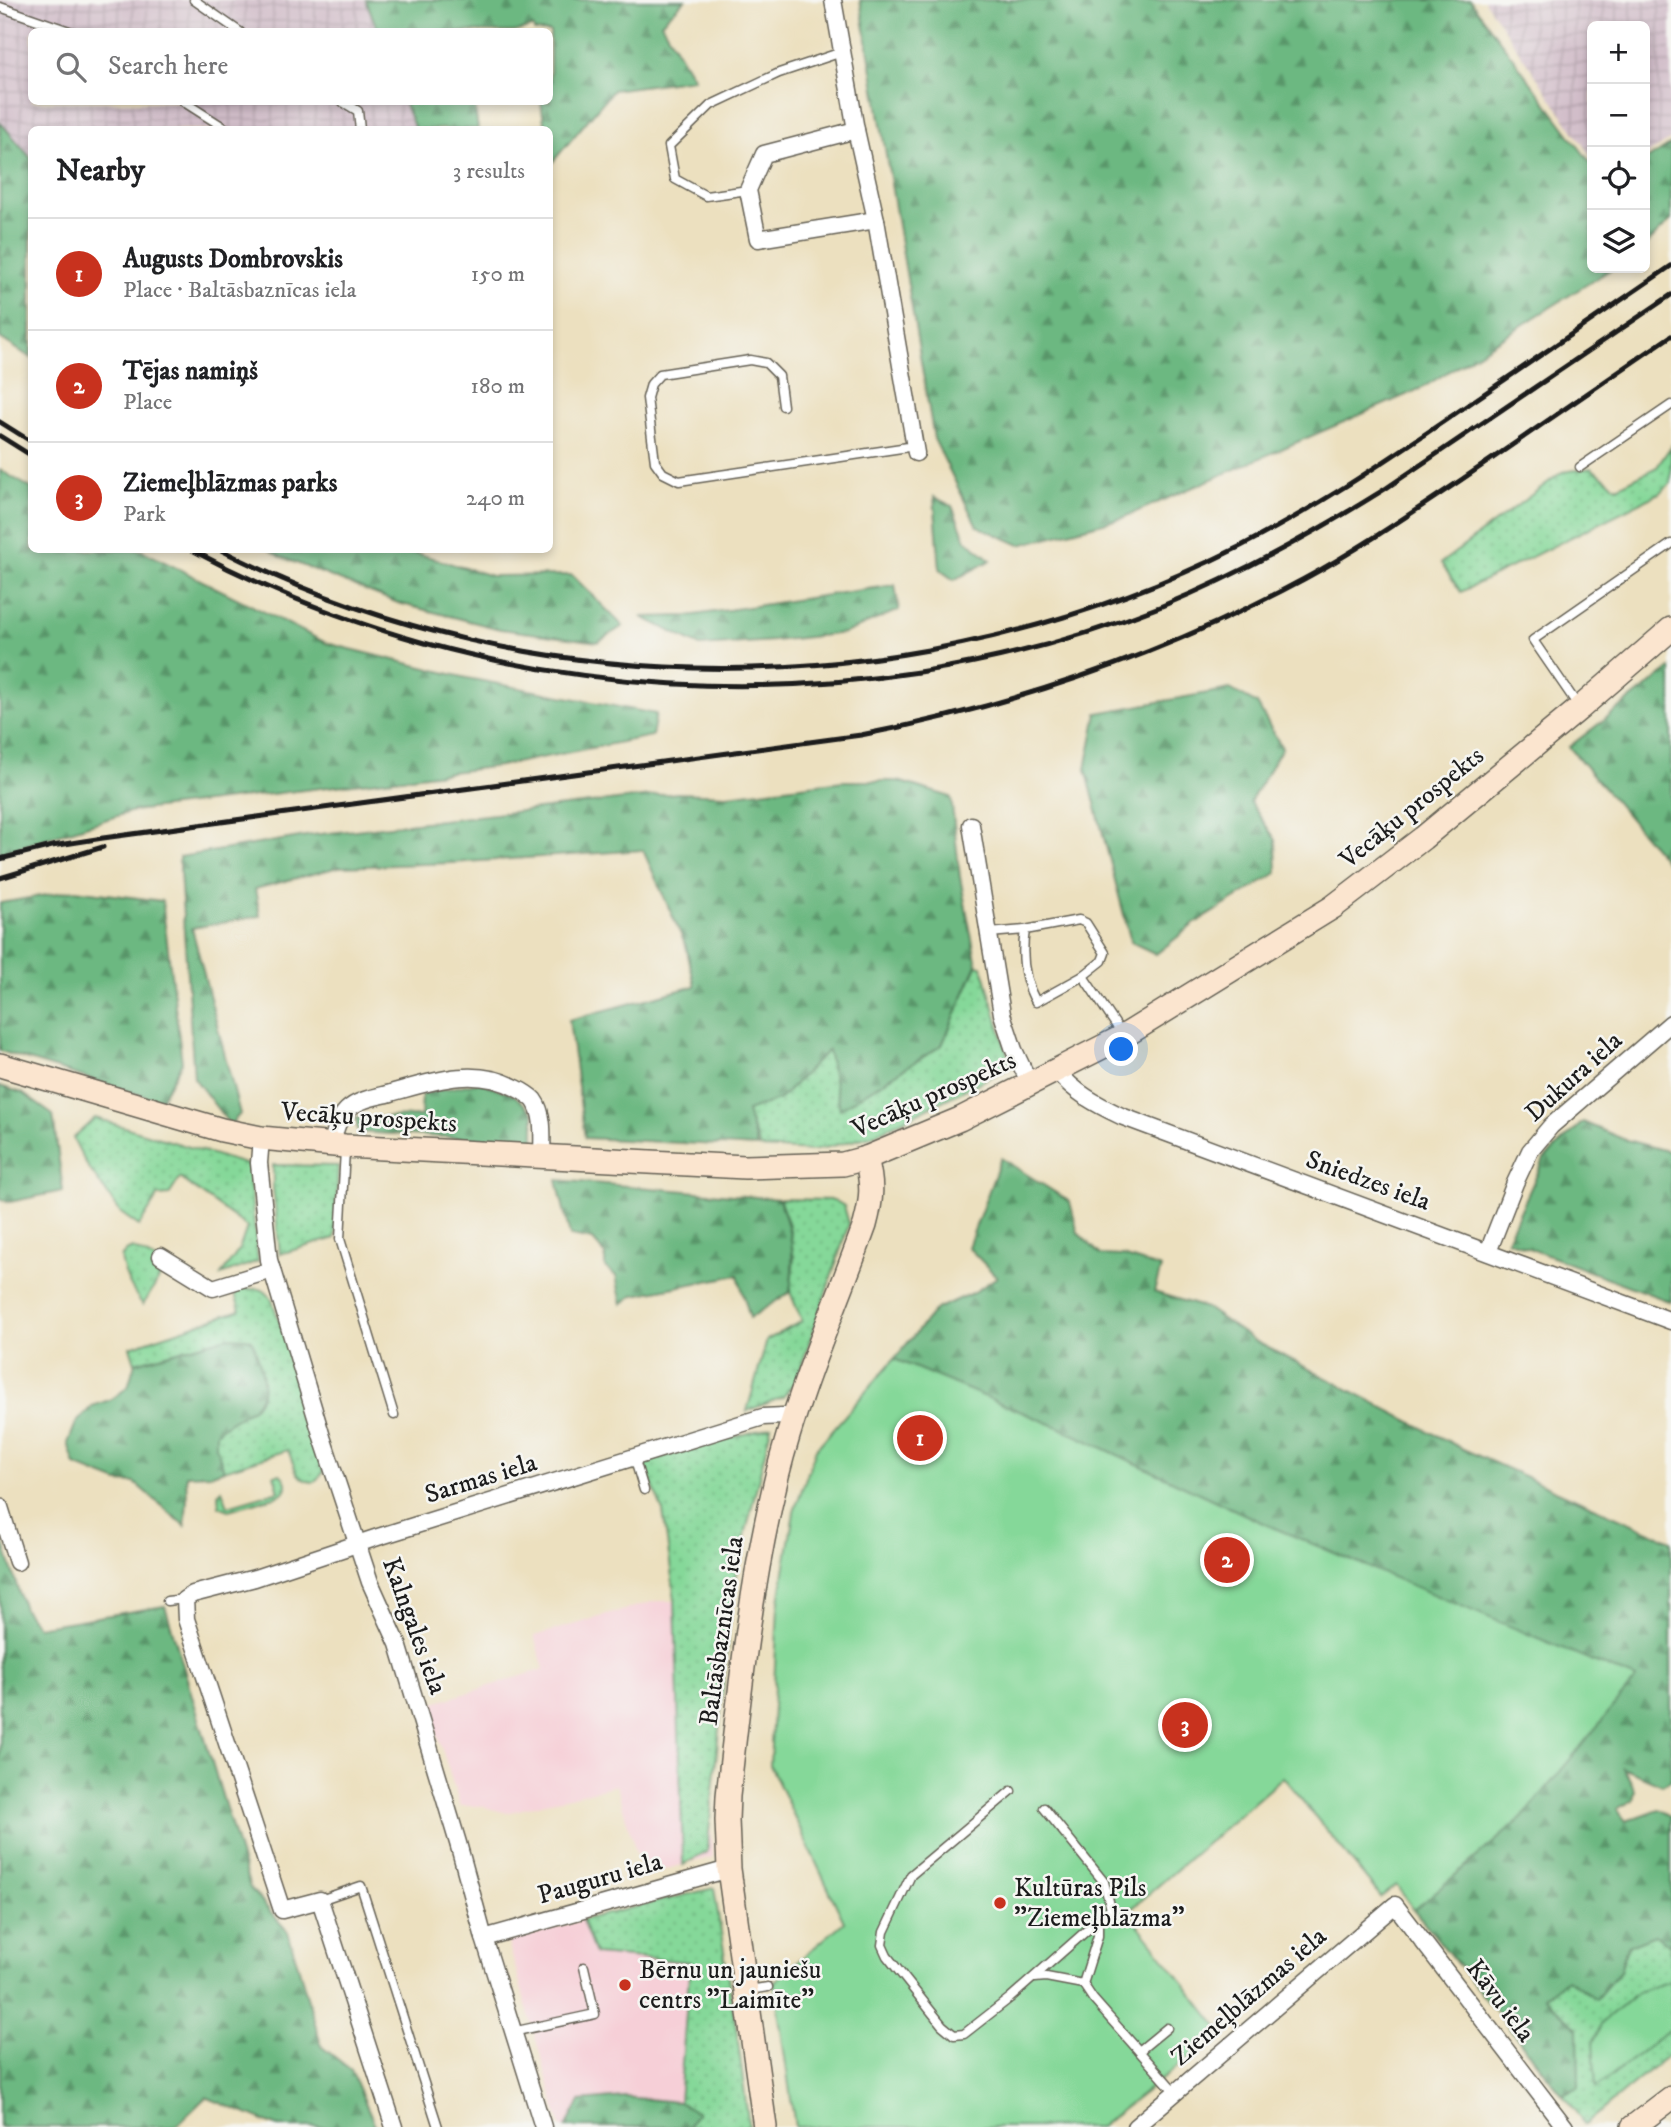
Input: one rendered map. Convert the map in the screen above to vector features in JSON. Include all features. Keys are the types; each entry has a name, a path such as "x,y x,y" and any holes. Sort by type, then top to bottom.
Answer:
{"main road":[{"name":"Vecāķu prospekts","path":"1,1068 222,1130 261,1138 542,1158 746,1167 843,1164 866,1158 960,1119 1124,1036 1333,907 1423,838 1671,629"},
{"name":"Baltāsbaznīcas iela","path":"765,2127 757,1989 729,1869 728,1797 751,1600 777,1474 867,1218 872,1184 866,1158"},
{"path":"1635,2127 1671,2098"}],"street":[{"path":"833,0 856,130 876,220 916,450"},
{"path":"856,130 764,154 748,190 758,239 876,220"},
{"path":"971,825 1002,1014 1014,1050 1030,1084"},
{"name":"Dukura iela","path":"1488,1252 1530,1151 1551,1126 1671,1023"},
{"name":"Sniedzes iela","path":"1057,1071 1081,1095 1121,1116 1671,1321"},
{"path":"339,1145 337,1124 348,1109 364,1100 445,1077 486,1077 508,1084 534,1100 541,1121 542,1158"},
{"name":"Kalngales iela","path":"261,1138 260,1175 272,1270 322,1437 370,1582 398,1644 512,2032 543,2127"},
{"path":"161,1256 213,1288 272,1270"},
{"name":"Sarmas iela","path":"185,1599 193,1594 255,1578 763,1417 795,1418"},
{"path":"0,1507 17,1562"},
{"path":"185,1599 186,1619 282,1910 320,1900 394,2127"},
{"name":"Pauguru iela","path":"484,1938 729,1869"},
{"name":"Ziemeļblāzmas iela","path":"1135,2127 1395,1905"},
{"name":"Kāvu iela","path":"1395,1905 1565,2127"}],"lane":[{"path":"194,0 234,28"},
{"path":"0,7 60,28"},
{"path":"748,190 706,196 675,179 669,146 711,105 779,73 842,52"},
{"path":"189,105 222,126"},
{"path":"348,105 358,111 360,126"},
{"path":"783,406 779,376 766,363 750,360 660,374 651,384 646,398 655,462 663,473 679,481 916,450"},
{"path":"1580,467 1671,405"},
{"path":"1580,708 1533,640 1671,544"},
{"path":"989,933 1025,930 1079,920 1086,923 1105,953 1102,961 1083,976 1036,1002 1027,986 1022,952 1025,930"},
{"path":"1083,976 1124,1036"},
{"path":"339,1145 340,1239 394,1415"},
{"path":"634,1457 644,1490"},
{"path":"167,1601 185,1599"},
{"path":"1011,1791 911,1875 884,1932 882,1945 887,1956 942,2025 954,2035 964,2034 1035,1978 1111,1909 1104,1882 1044,1808"},
{"path":"320,1900 361,1886 438,2127"},
{"path":"1098,1922 1098,1936 1083,1984 1176,2093"},
{"path":"512,2032 595,2014 584,1967"},
{"path":"1035,1978 1046,1977 1083,1984"},
{"path":"1139,2051 1167,2028"}],"shaded area":[{"path":"0,0 366,0 377,28 28,28 28,105 405,105 414,126 28,126 28,155 0,122"},
{"path":"1484,0 1671,0 1671,139 1650,153 1650,21 1587,21 1587,151"},
{"path":"655,1601 723,1601 708,1802 713,1857 643,1875 616,1785 507,1813 480,1806 460,1806 428,1705 544,1669 534,1636"},
{"name":"Bērnu un jauniešu centrs \"Laimīte\"","path":"714,1888 749,2127 561,2127 508,1942 582,1920"}],"green space":[{"path":"366,0 685,0 661,23 694,79 613,90 553,161 553,126 545,126 541,105 553,105 553,28 377,28"},
{"path":"860,0 1470,0 1587,158 1587,273 1605,273 1422,388 1122,518 1020,545 977,526 934,439"},
{"path":"405,105 474,105 478,126 414,126"},
{"path":"0,122 28,155 28,356 0,338"},
{"path":"1671,144 1671,220 1650,241 1650,210 1650,158"},
{"path":"1671,446 1671,483 1658,494 1461,592 1441,563 1562,472 1591,468 1617,487 1657,467"},
{"path":"0,470 28,486 28,553 147,553 326,643 467,678 656,714 652,736 500,766 133,811 0,853"},
{"path":"934,497 952,506 966,540 991,560 954,580 940,570"},
{"path":"275,553 416,553 492,576 572,575 623,626 598,642 500,629 398,603"},
{"path":"895,585 899,610 845,633 700,646 642,617 688,616"},
{"path":"1671,668 1671,867 1569,747"},
{"path":"1230,689 1257,704 1282,748 1250,802 1276,840 1277,873 1194,924 1156,954 1131,942 1086,769 1097,713"},
{"path":"843,781 898,781 951,797 960,877 977,965 942,1045 840,1109 828,1050 780,1099 747,1111 757,1147 585,1138 569,1020 695,986 686,946 643,850 452,863 339,867 255,889 260,916 192,928 240,1114 230,1125 194,1078 179,857 312,835 677,793 727,795"},
{"path":"75,890 162,901 182,1062 160,1101 0,1051 0,903"},
{"path":"977,965 982,966 1011,1067 871,1136 813,1151 760,1148 746,1111 780,1099 828,1049 841,1108 942,1045"},
{"path":"480,1082 514,1095 534,1113 534,1142 358,1132 356,1118 421,1116 422,1094"},
{"path":"0,1086 22,1093 53,1115 63,1191 10,1202 0,1199"},
{"path":"95,1118 248,1165 258,1261 221,1275 239,1250 247,1227 180,1178 169,1195 158,1196 139,1226 121,1213 86,1164 73,1138"},
{"path":"1583,1122 1623,1139 1671,1152 1671,1302 1507,1240 1544,1159"},
{"path":"1001,1158 1070,1202 1078,1233 1101,1255 1123,1256 1161,1268 1154,1292 1206,1308 1253,1340 1463,1449 1671,1541 1671,1780 1662,1785 1623,1768 1635,1790 1633,1800 1617,1809 1626,1821 1659,1809 1671,1816 1671,1945 1655,1935 1627,1946 1620,1971 1596,1999 1567,1979 1544,1997 1578,2029 1579,2087 1563,2095 1414,1910 1522,1818 1635,1679 1267,1525 1060,1428 894,1359 936,1309 973,1293 997,1277 968,1247"},
{"path":"273,1165 338,1166 335,1238 280,1254"},
{"path":"557,1180 779,1199 792,1245 790,1292 750,1318 738,1275 634,1295 622,1304 616,1276 605,1267 605,1254 593,1240 570,1236"},
{"path":"779,1199 834,1200 844,1206 849,1224 797,1379 783,1397 747,1411 767,1340 802,1321 790,1292 794,1259 789,1225"},
{"path":"132,1248 167,1266 143,1305 129,1283 122,1263 121,1257"},
{"path":"245,1284 248,1290 261,1289 271,1298 297,1371 323,1473 314,1482 299,1476 288,1450 224,1470 215,1446 216,1433 225,1423 255,1406 228,1337 135,1363 130,1347 240,1310 233,1287"},
{"path":"228,1337 252,1340 262,1376 262,1393 252,1408 216,1433 216,1446 224,1470 212,1474 186,1475 185,1526 135,1483 118,1482 75,1465 68,1443 76,1423 92,1406 112,1399 128,1387 135,1363"},
{"path":"894,1359 1060,1428 1267,1525 1636,1679 1522,1818 1414,1910 1396,1885 1381,1897 1283,1777 1128,1912 1222,2032 1100,2127 795,2127 774,1982 844,1922 770,1765 778,1607 794,1512 816,1449"},
{"path":"771,1427 733,1586 707,1852 683,1865 675,1600 663,1511 643,1462"},
{"path":"280,1474 286,1486 278,1496 229,1510 219,1506 218,1494 222,1490 228,1506 279,1491 274,1475"},
{"path":"0,1531 24,1609 37,1627 165,1606 250,1888 288,1932 322,2047 351,2070 376,2127 278,2127 206,2097 175,2127 0,2127"},
{"path":"714,1888 749,2127 688,2127 697,2112 679,2102 690,1962 595,1954 582,1920"},
{"path":"1656,1934 1671,1945 1671,2053 1585,2124 1563,2095 1579,2087 1544,1998 1567,1979 1620,1971 1627,1946"},
{"path":"1671,1981 1671,2028 1596,2088 1593,2043 1601,2024 1638,1992"},
{"path":"624,2097 679,2102 697,2112 688,2127 566,2127 580,2101"}],"railway":[{"path":"228,553 343,603 469,640 599,662 731,668 863,660 993,636 1119,598 1241,546 1269,531 1377,466 1671,266"},
{"path":"198,553 306,603 424,643 546,670 671,684 796,684 920,672 1043,646 1162,606 1248,567 1385,489 1671,295"},
{"path":"0,859 52,846 103,838 861,735 976,709 1033,692 1088,674 1198,631 1304,579 1345,556 1461,480 1671,336"},
{"path":"0,422 28,440"},
{"path":"0,436 28,454"},
{"path":"0,878 103,847"}],"place":[{"name":"Augusts Dombrovskis","path":"920,1438"},
{"name":"Tējas namiņš","path":"1227,1560"},
{"name":"Ziemeļblāzmas parks","path":"1185,1725"},
{"name":"Kultūras Pils \"Ziemeļblāzma\"","path":"1000,1903"},
{"name":"Bērnu un jauniešu centrs \"Laimīte\"","path":"625,1985"}]}
